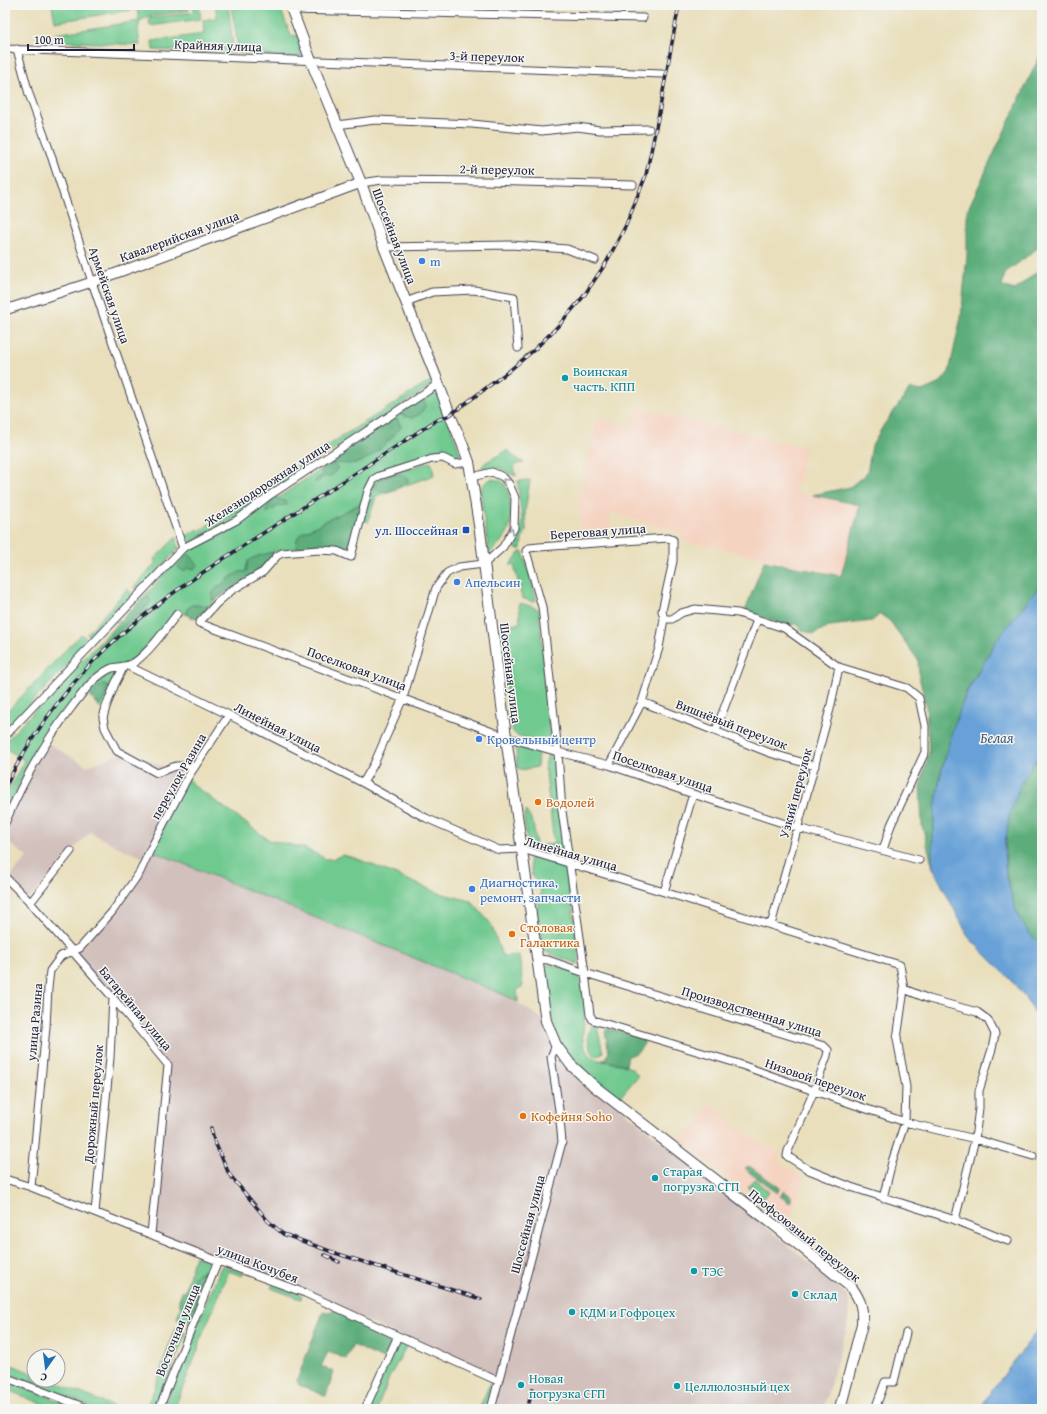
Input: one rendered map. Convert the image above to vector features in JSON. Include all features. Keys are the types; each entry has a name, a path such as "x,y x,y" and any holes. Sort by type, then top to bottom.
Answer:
{"main road":[{"name":"Шоссейная улица","path":"290,7 361,183 384,247 469,462 546,1021 556,1044 571,1065"},
{"name":"Профсоюзный переулок","path":"571,1065 594,1086 778,1228 852,1288 859,1299 863,1312 862,1324 840,1408"}],"street":[{"path":"290,7 643,18"},
{"name":"Крайняя улица","path":"5,49 311,61"},
{"name":"Армейская улица","path":"17,49 29,94 48,146 92,282 183,548"},
{"name":"3-й переулок","path":"311,61 662,74"},
{"path":"337,125 375,120 472,124 542,131 577,127 600,130 649,129"},
{"name":"2-й переулок","path":"361,183 382,180 398,180 632,185"},
{"name":"Кавалерийская улица","path":"5,310 92,282 361,183"},
{"path":"384,247 511,245 567,249 595,260"},
{"path":"406,302 432,292 474,290 514,296 518,348"},
{"name":"Железнодорожная улица","path":"5,736 183,548 237,520 270,495 438,384"},
{"name":"Поселковая улица","path":"469,462 456,464 443,458 432,459 379,476 374,479 368,491 351,558 337,551 319,550 282,553 277,556 263,572 232,590 217,603 199,623 506,737 610,765 798,828 919,860"},
{"path":"363,783 374,764 403,698 436,588 447,573 459,567 484,564 503,547 514,528 515,498 509,484 503,477 492,472 472,477"},
{"name":"Береговая улица","path":"558,752 542,607 526,551 529,548 539,547 668,538 673,540 672,561 662,611 664,619"},
{"path":"610,765 642,702 659,648 664,619 672,619 681,613 695,609 738,613 784,628 839,667 907,688 919,698 925,726 925,752 891,825 883,850"},
{"path":"5,823 36,758 56,727 94,680 110,669 126,666 135,662 177,614"},
{"path":"716,730 757,620"},
{"path":"126,666 114,684 103,718 105,728 117,751 157,773 176,766 195,766"},
{"name":"Линейная улица","path":"126,666 229,715 363,783 426,818 499,850 522,849 900,965 904,990"},
{"name":"Узкий переулок","path":"771,925 815,766 839,667"},
{"name":"Вишнёвый переулок","path":"642,702 716,730 770,753 815,766"},
{"name":"переулок Разина","path":"150,850 195,766 229,715"},
{"path":"558,752 562,811 585,973"},
{"path":"664,892 693,794"},
{"name":"улица Разина","path":"31,1187 50,971 61,956 80,948 112,912 140,872 150,850"},
{"path":"30,903 70,851"},
{"name":"Батарейная улица","path":"5,877 114,998 168,1065 151,1234"},
{"name":"Производственная улица","path":"538,959 548,960 585,973 824,1046 828,1050 827,1056 787,1156 809,1170 851,1187 955,1220 1008,1241"},
{"name":"Низовой переулок","path":"585,973 590,1015 593,1020 733,1062 905,1122 975,1139 1032,1156"},
{"path":"883,1198 892,1162 905,1122 906,1087 897,1039 904,990 929,999 977,1012 988,1020 995,1034 979,1091 979,1108 975,1139 955,1220"},
{"name":"Дорожный переулок","path":"95,1212 110,1058 114,998"},
{"name":"Шоссейная улица","path":"491,1409 562,1142 552,1057 556,1044"},
{"name":"улица Кочубея","path":"5,1179 31,1187 305,1294 498,1381"},
{"name":"Восточная улица","path":"159,1409 218,1261"},
{"path":"875,1409 885,1382 894,1382 906,1333"},
{"path":"365,1409 398,1336"},
{"path":"6,1378 89,1409"},
{"name":"Профсоюзный переулок","path":"840,1408 852,1409"}],"shaded area":[{"path":"635,407 805,448 796,492 860,505 841,575 679,540 681,533 610,512 610,528 581,531 578,505 597,418 630,426"},
{"path":"46,742 87,766 128,751 188,777 150,850 507,996 546,1021 556,1045 594,1086 834,1283 847,1296 850,1304 848,1323 823,1409 491,1409 498,1381 305,1293 151,1234 168,1065 72,951 80,948 112,912 146,859 116,846 90,832 28,900 8,880 27,857 5,840 5,823"},
{"path":"711,1104 750,1137 781,1153 779,1161 804,1179 788,1225 680,1141"}],"green space":[{"path":"188,5 189,10 149,16 140,21 138,30 140,45 56,41 55,34 139,21 137,9 55,22 52,6"},
{"path":"193,5 199,5 201,19 150,26 149,18 194,12"},
{"path":"215,5 228,5 234,53 153,50 152,41 204,34 203,20 217,18"},
{"path":"231,5 279,5 291,36 297,35 304,53 299,58 296,58 239,53"},
{"path":"1042,51 1042,241 1039,247 1005,273 1002,286 1015,290 1042,267 1042,583 996,641 966,692 940,774 932,836 933,868 922,825 920,787 929,752 926,706 919,676 918,660 890,621 880,614 872,621 830,626 813,634 802,630 796,623 787,628 772,620 745,611 764,561 841,576 860,505 813,495 850,487 867,473 872,446 883,426 910,389 922,391 940,383 949,372 961,317 967,256 967,211"},
{"path":"432,380 431,386 321,458 317,458 314,454"},
{"path":"435,390 439,393 459,450 460,455 457,459 454,460 443,453 437,454 376,475 362,503 300,534 296,542 298,548 272,552 248,562 248,571 236,574 223,583 212,596 213,604 207,606 192,605 187,609 186,614 177,612 132,662 99,673 38,750 24,774 5,816 5,798 24,760 5,748 5,742 97,645 100,649 124,626 143,611 151,601 146,595 182,553 225,534 329,463 345,464 360,462 366,459 382,446 401,427 396,417 399,414 412,418 422,397"},
{"path":"422,397 426,405 420,414 412,418 399,414 402,411"},
{"path":"396,417 401,427 388,442 376,452 365,460 356,463 331,463 338,468 331,476 323,477 316,483 315,480 322,475 321,469 357,442"},
{"path":"508,450 514,457 524,463 516,464 514,467 516,476 498,468 481,468 486,462"},
{"path":"306,461 309,468 276,490 271,489 266,485"},
{"path":"430,462 432,464 434,475 376,496 368,522 363,519 373,483 377,478"},
{"path":"393,474 401,474 408,479 408,482 389,492 381,492 374,488 376,482"},
{"path":"492,479 502,481 506,486 511,510 511,522 509,530 504,538 489,554 480,490 485,483"},
{"path":"530,480 525,512 526,531 522,539 521,549 516,549 514,547 521,529 518,481"},
{"path":"263,488 267,495 234,518 192,542 183,541 183,538 198,529 200,531"},
{"path":"276,496 279,500 286,501 287,505 278,506 269,512 266,512 270,500"},
{"path":"362,503 352,543 346,548 298,548 296,542 300,534"},
{"path":"176,537 178,549 139,591 133,588 156,563 154,559"},
{"path":"273,552 273,557 269,563 214,601 212,596 214,591 239,572 247,571 248,561 258,556"},
{"path":"520,552 523,552 536,597 536,600 533,602 522,598 514,565 510,565"},
{"path":"187,555 190,555 198,565 196,568 188,568 185,571 180,570 178,565"},
{"path":"127,589 134,595 93,639 87,634"},
{"path":"146,595 151,601 143,611 124,626 100,649 97,645"},
{"path":"519,603 539,610 550,741 545,744 516,735 513,732 510,718 498,631 507,626 520,623"},
{"path":"192,605 209,607 197,618 190,617 186,614 187,609"},
{"path":"81,634 88,641 85,646 5,731 5,714"},
{"path":"114,671 117,671 117,673 102,710 87,693 101,679"},
{"path":"103,683 108,686 104,701 100,704 94,702 92,697 95,690"},
{"path":"527,745 538,751 537,767 521,770 517,767 516,747"},
{"path":"1042,750 1042,945 1028,932 1017,914 1010,891 1005,861 1007,831 1019,786"},
{"path":"548,754 553,755 555,762 566,859 528,844 525,832 524,819 526,811 533,822 536,846 554,844 545,766"},
{"path":"188,777 193,785 269,840 304,848 326,859 332,859 343,855 358,859 439,893 471,901 491,924 502,956 519,955 523,986 517,990 518,1002 507,996 150,850"},
{"path":"534,854 565,865 568,868 579,959 578,964 546,952 542,949 537,913 538,902 541,896 540,886 532,876 529,860"},
{"path":"548,964 571,971 579,977 583,989 584,1004 583,1041 587,1052 596,1059 627,1066 638,1076 619,1098 592,1079 574,1063 563,1048 554,1027 549,1005 544,971 545,966"},
{"path":"591,1025 597,1027 603,1052 599,1056 594,1055 590,1048 588,1036"},
{"path":"607,1029 624,1031 645,1041 638,1051 628,1056 626,1065 602,1060 606,1059 609,1052 605,1032"},
{"path":"749,1166 780,1188 777,1193 745,1168"},
{"path":"754,1179 769,1192 763,1199 748,1187"},
{"path":"784,1191 791,1196 790,1203 780,1196"},
{"path":"195,1256 208,1261 211,1264 211,1269 189,1323 177,1319"},
{"path":"224,1266 244,1272 242,1276 229,1271 199,1343 200,1345 174,1409 163,1409 221,1267"},
{"path":"207,1269 211,1269 196,1305 192,1309 185,1308 179,1304 182,1291 190,1289 192,1292 195,1287 193,1277"},
{"path":"273,1284 302,1295 301,1299 271,1288"},
{"path":"335,1310 391,1338 390,1347 383,1359 353,1345 346,1359 328,1352 321,1366 334,1372 326,1396 299,1385 297,1380 323,1312 329,1313"},
{"path":"175,1328 186,1333 156,1409 145,1409 154,1390"},
{"path":"404,1341 408,1343 389,1378 377,1409 369,1409 398,1343"},
{"path":"5,1362 26,1371 26,1380 10,1374 5,1370"},
{"path":"6,1381 81,1409 54,1409 5,1389"},
{"path":"491,1381 494,1383 487,1409 479,1409"},
{"path":"66,1387 120,1409 97,1409 45,1388"}],"water":[{"name":"Белая","path":"1042,583 1042,750 1020,785 1009,818 1004,850 1006,877 1018,917 1030,934 1042,945 1042,1031 1032,1007 1012,981 969,938 933,868 932,852 935,809 941,774 953,728 967,692 996,641"},
{"path":"1042,1324 1042,1409 980,1409 988,1396"}],"railway":[{"path":"5,788 28,746 56,704 89,666 140,618 214,565 435,421 450,415 509,371 534,350 559,325 583,297 606,263 626,225 646,175 679,5"},
{"path":"211,1128 214,1140 229,1174 268,1221 283,1234 335,1253 481,1299"},
{"path":"325,1255 339,1262"},
{"path":"527,1409 533,1389"}],"place":[{"name":"m","path":"422,261"},
{"name":"Воинская часть. КПП","path":"565,378"},
{"name":"ул. Шоссейная","path":"466,530"},
{"name":"Апельсин","path":"457,582"},
{"name":"Кровельный центр","path":"479,739"},
{"name":"Водолей","path":"538,802"},
{"name":"Диагностика, ремонт, запчасти","path":"472,889"},
{"name":"Столовая Галактика","path":"512,934"},
{"name":"Кофейня Soho","path":"523,1116"},
{"name":"Старая погрузка СГП","path":"655,1178"},
{"name":"ТЭС","path":"694,1271"},
{"name":"Склад","path":"795,1294"},
{"name":"КДМ и Гофроцех","path":"572,1312"},
{"name":"Новая погрузка СГП","path":"521,1385"},
{"name":"Целлюлозный цех","path":"677,1386"}]}
